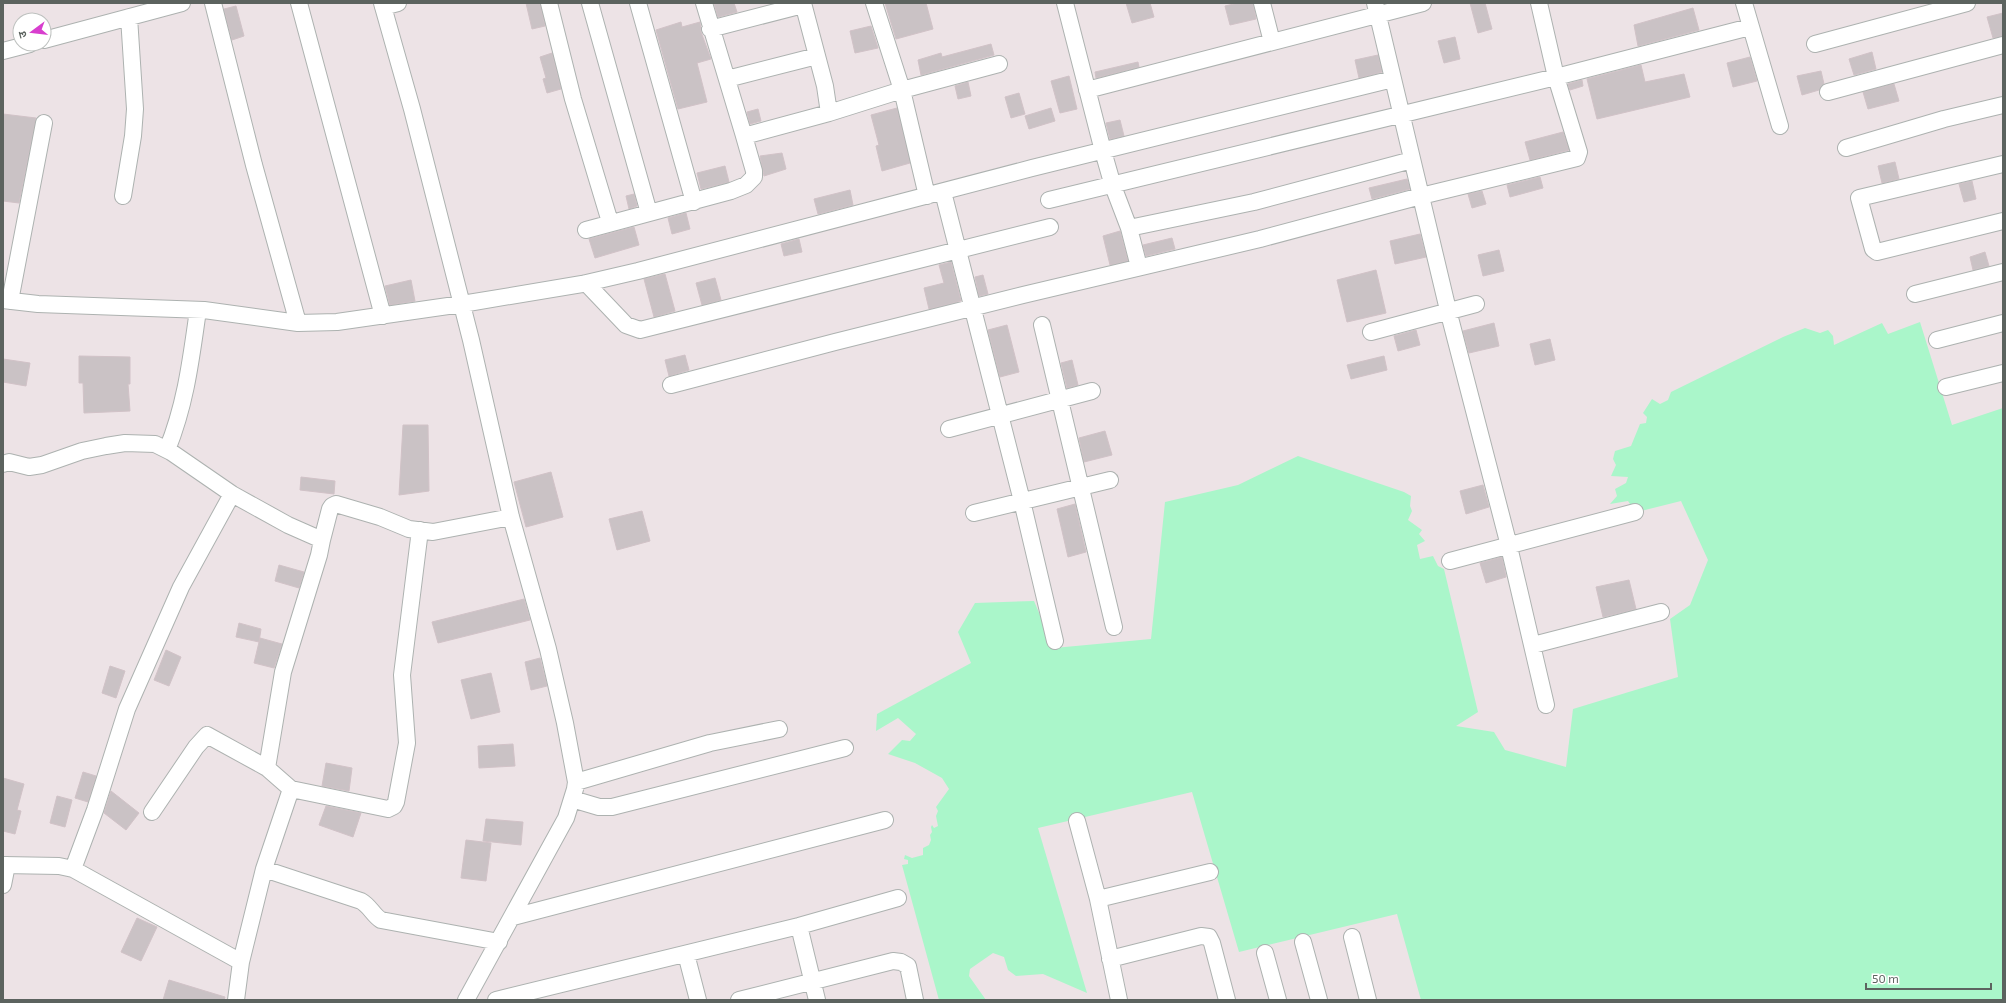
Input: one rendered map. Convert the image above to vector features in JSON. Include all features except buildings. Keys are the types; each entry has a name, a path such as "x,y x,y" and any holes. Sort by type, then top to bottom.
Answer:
{"street":[{"path":"52,38 182,3"},
{"path":"213,3 254,165 298,323"},
{"path":"299,3 383,316"},
{"path":"549,3 573,99 610,222"},
{"path":"590,3 649,213"},
{"path":"638,3 694,202"},
{"path":"586,230 610,222 694,202 731,191 746,185 751,181 754,171 727,79 710,29 704,3"},
{"path":"874,3 902,90 927,196"},
{"path":"1065,3 1103,151 1113,186 1129,228 1139,268"},
{"path":"1262,3 1272,42"},
{"path":"1087,90 1272,42 1376,8 1423,3"},
{"path":"671,385 972,308 1260,239 1420,196 1577,158 1579,152 1556,77 1539,3"},
{"path":"1744,3 1780,126"},
{"path":"1815,44 1967,3"},
{"path":"388,4 412,109 462,304 512,517 548,649 576,782 566,818 513,917 466,1000"},
{"path":"710,29 803,4 825,86 829,113"},
{"path":"1376,8 1448,310 1509,545 1546,705"},
{"path":"123,196 133,136 135,109 129,18"},
{"path":"1049,200 1113,186 1556,77 1750,27"},
{"path":"1828,92 2003,45"},
{"path":"727,79 817,56"},
{"path":"744,136 829,113 902,90 999,64"},
{"path":"44,123 7,301 198,310 298,323 337,322 586,284 1103,151 1393,79"},
{"path":"1846,148 1944,119 2003,105"},
{"path":"1129,228 1254,202 1412,160"},
{"path":"2003,164 1859,198 1872,249 1876,252 2003,221"},
{"path":"943,192 1022,501 1055,641"},
{"path":"586,284 626,325 640,330 1050,228"},
{"path":"1915,294 2003,272"},
{"path":"1370,332 1448,310 1476,304"},
{"path":"167,450 175,429 189,380 198,310"},
{"path":"1937,340 2003,323"},
{"path":"1042,325 1114,627"},
{"path":"1946,387 2003,373"},
{"path":"948,429 1092,391"},
{"path":"3,464 9,462 29,467 42,465 82,451 125,443 155,444 167,450 232,494 288,525 322,540"},
{"path":"974,513 1110,480"},
{"path":"73,869 95,810 127,709 181,587 232,494"},
{"path":"267,768 283,672 319,555 332,506 336,504 380,517 409,529 433,532 512,517"},
{"path":"1450,562 1635,512"},
{"path":"152,812 196,747 206,735 267,768 291,789 388,809 394,806 407,743 402,675 420,530"},
{"path":"1533,645 1660,612"},
{"path":"576,782 710,743 779,729"},
{"path":"572,799 600,807 612,807 845,748"},
{"path":"236,1000 241,962 264,869 291,789"},
{"path":"513,917 885,820"},
{"path":"1077,822 1098,899 1119,1000"},
{"path":"3,884 5,865 59,866 73,869 241,962"},
{"path":"264,869 361,901 369,906 376,917 381,920 499,942"},
{"path":"1098,899 1210,872"},
{"path":"496,1000 799,926 898,898"},
{"path":"799,926 817,1000"},
{"path":"1110,959 1201,936 1209,937 1212,942 1227,1000"},
{"path":"1352,937 1368,1000"},
{"path":"1303,942 1319,1000"},
{"path":"1265,953 1278,1000"},
{"path":"686,954 698,1000"},
{"path":"739,1000 812,980 893,961 901,962 908,966 915,1000"}],"shaded area":[{"path":"1920,322 1952,425 2003,408 2003,1000 1421,1000 1397,914 1239,952 1192,792 1038,828 1087,993 1043,974 1016,976 1008,970 1004,957 993,953 970,969 969,976 986,1000 939,1000 902,865 908,864 908,860 904,859 905,855 912,858 923,855 923,848 929,845 931,840 930,835 932,832 932,825 934,828 938,826 936,816 938,811 936,807 949,789 942,778 915,763 888,754 902,740 910,741 916,734 898,718 876,731 877,714 971,663 958,632 975,603 1034,601 1054,648 1151,639 1165,502 1238,485 1298,456 1404,492 1411,496 1410,506 1412,511 1408,520 1422,530 1419,534 1425,541 1417,545 1420,559 1433,556 1438,566 1444,569 1478,712 1456,726 1494,732 1505,750 1566,767 1573,709 1678,677 1670,619 1690,605 1708,560 1681,501 1641,511 1634,510 1628,501 1610,504 1617,496 1615,489 1626,483 1628,477 1611,476 1616,465 1613,459 1615,451 1631,446 1640,424 1646,423 1647,417 1643,413 1652,399 1660,404 1668,400 1671,392 1783,337 1805,328 1820,333 1828,330 1833,336 1834,345 1882,323 1888,334"}]}
